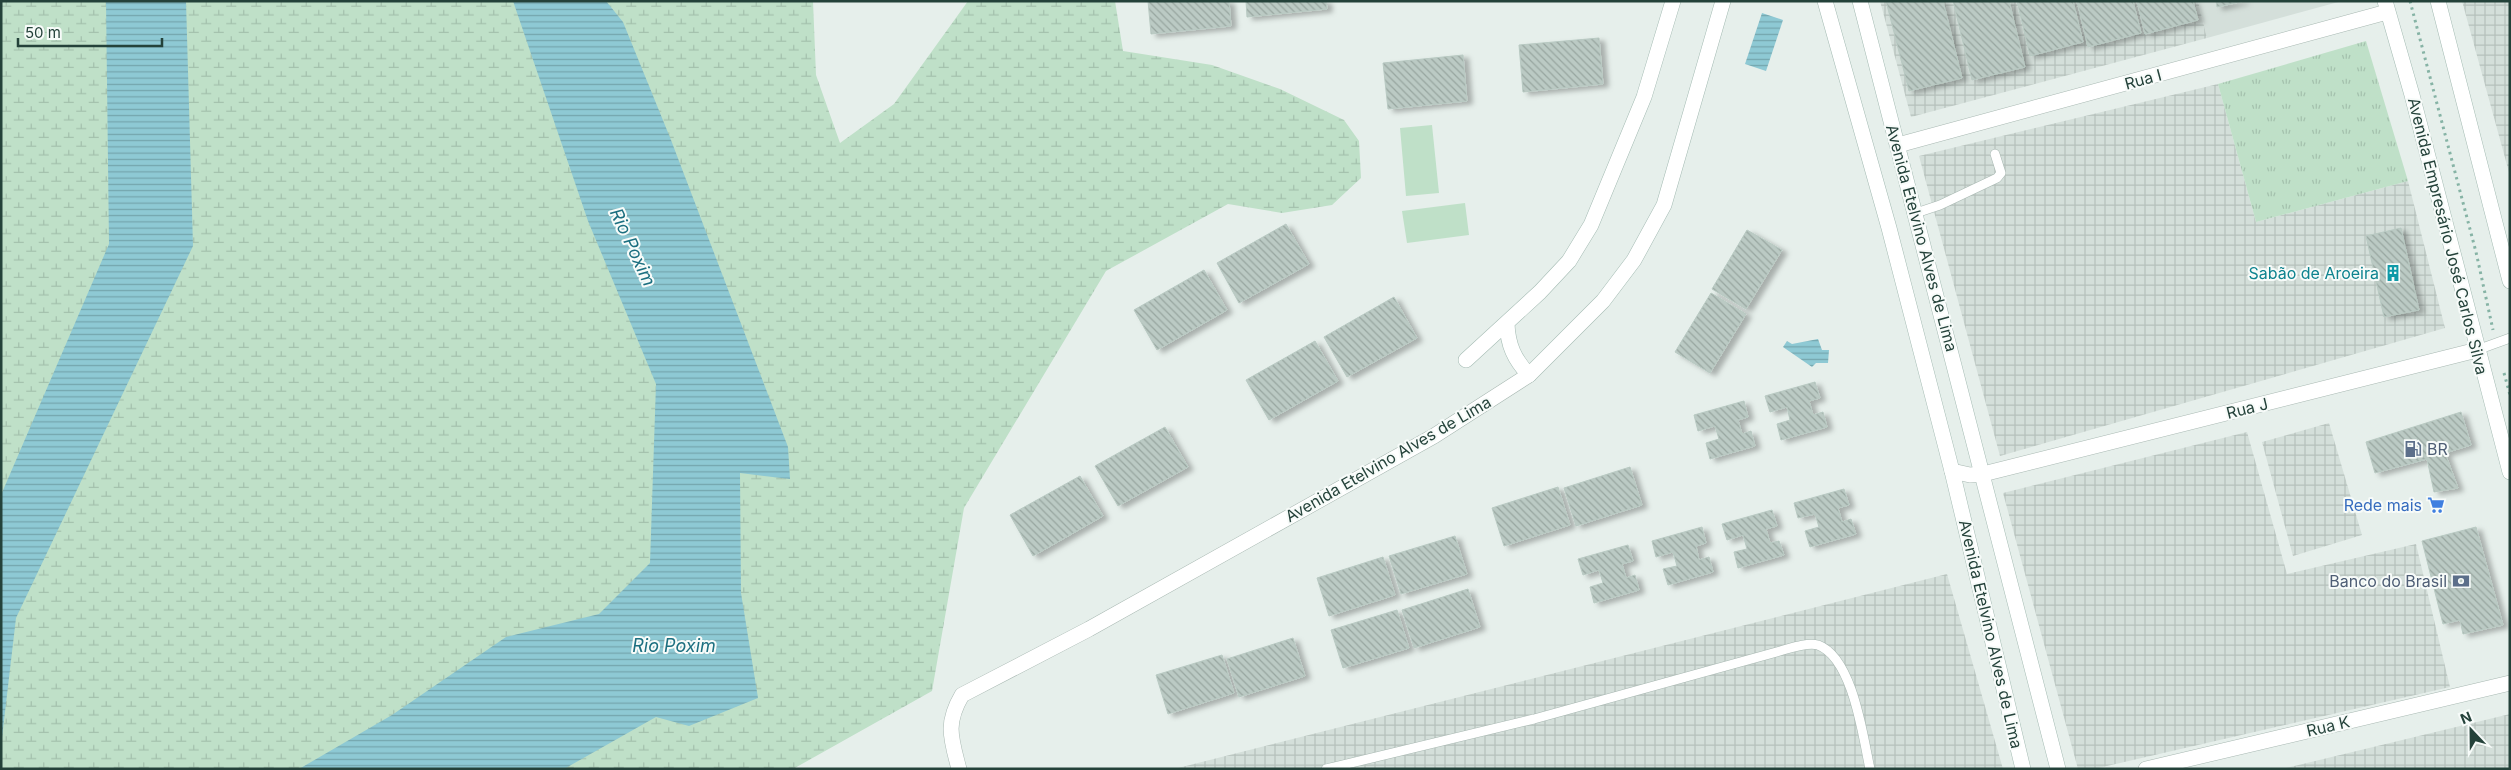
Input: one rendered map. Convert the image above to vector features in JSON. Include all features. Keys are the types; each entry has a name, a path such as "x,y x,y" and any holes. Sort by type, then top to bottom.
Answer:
{"street":[{"path":"1466,360 1507,324 1569,262 1591,225 1644,97 1673,1"},
{"name":"Avenida Etelvino Alves de Lima","path":"959,769 950,732 953,711 962,696 1089,629 1434,436 1529,375 1603,301 1634,260 1664,205 1722,1"},
{"name":"Avenida Etelvino Alves de Lima","path":"1825,1 1889,228 1952,471 2023,769"},
{"name":"Avenida Etelvino Alves de Lima","path":"1860,1 1984,474 2058,769"},
{"path":"2438,1 2510,281"},
{"name":"Rua I","path":"1898,145 2386,7"},
{"name":"Avenida Empresário José Carlos Silva","path":"2386,7 2412,95 2510,472"},
{"path":"1507,324 1512,352 1519,365 1529,375"},
{"name":"Rua J","path":"1984,474 2477,350"},
{"path":"1952,471 1970,475 1984,474"},
{"name":"Rua K","path":"2146,769 2510,683"}],"lane":[{"path":"1916,213 1940,205 1997,178 2001,173 1995,154"},
{"name":"Rua J","path":"2477,350 2510,338"},
{"path":"1326,769 1534,719 1780,650 1817,645 1828,652 1840,665 1856,705 1870,769"}],"path":[{"path":"2410,1 2476,252 2496,344 2510,395"}],"shaded area":[{"path":"1880,1 2198,1 2207,38 1911,117"},
{"path":"2198,1 2342,1 2207,38"},
{"path":"2462,1 2510,1 2510,176"},
{"path":"2218,84 2256,222 2408,181 2445,328 2000,456 1919,156"},
{"path":"2329,423 2362,535 2293,556 2262,442"},
{"path":"2247,432 2287,574 2416,544 2450,687 2094,769 2078,769 2003,493"},
{"path":"1947,574 2003,769 1174,769"},
{"path":"2510,714 2510,769 2282,769"}],"green space":[{"path":"1,1 813,1 816,75 840,143 894,104 968,1 1115,1 1123,51 1212,65 1280,89 1344,120 1359,141 1361,178 1332,205 1282,213 1228,204 1106,271 964,508 932,691 793,769 1,769"},
{"path":"2366,41 2408,181 2256,222 2218,84"},
{"path":"1432,125 1439,193 1406,196 1400,128"},
{"path":"1465,203 1469,235 1407,243 1402,211"}],"water":[{"path":"106,1 186,1 193,246 16,618 1,746 1,495 109,244"},
{"name":"Rio Poxim","path":"513,1 606,1 623,22 671,140 788,447 790,479 740,473 741,593 758,698 689,726 656,717 564,769 299,769 392,715 506,637 599,614 650,563 656,384 588,221"},
{"path":"1762,13 1783,20 1766,71 1745,64"},
{"path":"1818,339 1822,350 1829,350 1828,363 1816,363 1812,367 1783,347 1787,341 1792,344"}],"building":[{"path":"1148,1 1229,1 1231,26 1151,34"},
{"path":"1246,1 1326,1 1327,9 1247,17"},
{"path":"1886,1 1943,1 1962,78 1909,91"},
{"path":"1953,1 2009,1 2025,67 1972,80"},
{"path":"2017,1 2073,1 2083,42 2030,56"},
{"path":"2077,1 2133,1 2141,33 2088,47"},
{"path":"2137,1 2193,1 2198,20 2145,34"},
{"path":"2216,1 2244,1 2217,7"},
{"path":"1599,38 1603,84 1523,92 1519,45"},
{"path":"1463,55 1467,101 1388,109 1383,63"},
{"path":"1286,224 1309,264 1239,303 1217,263"},
{"name":"Sabão de Aroeira","path":"2401,228 2419,310 2384,317 2366,236"},
{"path":"1747,230 1782,250 1746,309 1712,289"},
{"path":"1204,270 1227,310 1157,350 1134,310"},
{"path":"1711,293 1746,314 1710,373 1675,352"},
{"path":"1394,297 1417,338 1347,377 1324,337"},
{"path":"1315,341 1338,381 1269,420 1246,380"},
{"path":"1815,382 1820,398 1809,401 1813,415 1823,412 1827,427 1781,440 1777,424 1790,420 1787,407 1770,412 1765,396"},
{"path":"1744,401 1748,417 1738,420 1742,434 1751,431 1755,446 1710,459 1706,443 1719,439 1715,426 1698,431 1694,415"},
{"name":"BR","path":"2461,412 2471,445 2445,453 2458,488 2434,492 2427,459 2375,473 2366,442"},
{"path":"1165,427 1188,467 1118,506 1095,466"},
{"path":"1630,467 1642,505 1576,526 1564,488"},
{"path":"1080,476 1103,516 1033,556 1010,515"},
{"path":"1558,487 1570,525 1504,546 1492,508"},
{"path":"1844,489 1849,505 1838,508 1842,522 1851,519 1856,534 1810,547 1805,531 1819,527 1815,514 1798,518 1794,503"},
{"path":"1772,510 1777,526 1766,529 1770,543 1779,541 1784,555 1738,568 1734,552 1747,549 1743,535 1727,540 1722,524"},
{"path":"1702,527 1706,543 1696,546 1699,560 1709,557 1713,572 1668,585 1663,569 1677,566 1673,552 1656,557 1652,541"},
{"name":"Banco do Brasil","path":"2476,527 2503,625 2463,634 2460,620 2443,624 2422,541"},
{"path":"1455,536 1467,574 1401,594 1389,556"},
{"path":"1628,545 1633,561 1622,564 1626,578 1635,575 1639,590 1594,603 1590,587 1603,583 1599,570 1583,575 1578,559"},
{"path":"1383,557 1395,595 1329,616 1317,578"},
{"path":"1468,589 1480,627 1414,648 1402,610"},
{"path":"1397,610 1409,648 1343,668 1331,630"},
{"path":"1293,638 1305,676 1239,697 1227,659"},
{"path":"1222,655 1234,693 1168,714 1156,675"}],"place":[{"name":"Sabão de Aroeira","path":"2393,273"},
{"name":"BR","path":"2413,449"},
{"name":"Rede mais","path":"2436,505"},
{"name":"Banco do Brasil","path":"2461,581"}]}
